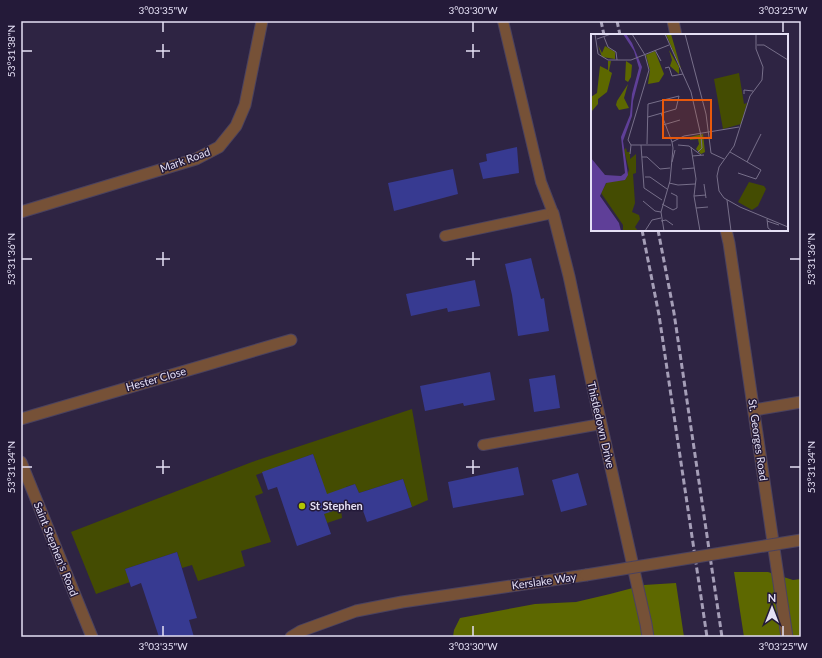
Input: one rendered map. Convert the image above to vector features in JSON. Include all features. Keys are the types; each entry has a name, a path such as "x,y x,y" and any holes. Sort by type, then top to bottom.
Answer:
{"street":[{"name":"Mark Road","path":"21,212 196,159 219,147 236,126 245,105 262,21"},
{"path":"673,21 676,34"},
{"name":"Thistledown Drive","path":"553,213 569,276 601,424 627,533 648,637"},
{"name":"St. Georges Road","path":"726,231 787,637"},
{"name":"Hester Close","path":"21,419 291,340"},
{"path":"754,410 801,402"},
{"name":"Saint Stephen's Road","path":"21,462 92,637"},
{"name":"Kerslake Way","path":"291,637 301,631 356,611 402,602 586,575 801,540"}],"lane":[{"path":"445,236 553,213 541,182 503,21"},
{"path":"483,445 601,424"}],"green space":[{"path":"412,409 428,500 412,507 403,479 359,493 355,484 346,487 352,505 341,509 342,518 327,523 311,476 320,473 313,454 256,475 263,493 255,496 271,542 241,551 245,566 198,581 192,565 182,568 177,552 125,569 130,582 96,594 71,532 252,462"},
{"path":"734,572 768,572 793,580 801,579 801,637 744,637"},
{"path":"676,583 684,637 453,637 454,630 460,618 535,604 576,602 644,585"}],"building":[{"path":"517,147 519,173 483,179 479,163 487,161 486,154"},
{"path":"453,169 458,194 394,211 388,183"},
{"path":"531,258 541,299 544,298 549,331 518,336 512,295 505,264"},
{"path":"475,280 480,306 448,312 447,308 411,316 406,294"},
{"path":"490,372 495,400 464,406 463,403 425,411 420,386"},
{"path":"555,375 560,408 534,412 529,379"},
{"path":"313,454 327,494 355,484 359,493 403,479 412,507 367,522 360,502 324,514 331,534 297,546 277,487 268,490 262,472"},
{"path":"518,467 524,495 453,508 448,482"},
{"path":"578,473 587,505 561,512 552,480"},
{"path":"177,552 197,618 189,620 194,637 159,637 141,583 131,587 125,569"}],"railway":[{"path":"601,21 604,34"},
{"path":"617,21 620,34"},
{"path":"642,231 659,315 707,637"},
{"path":"658,231 674,313 722,637"}],"place":[{"name":"St Stephen","path":"302,506"}]}
